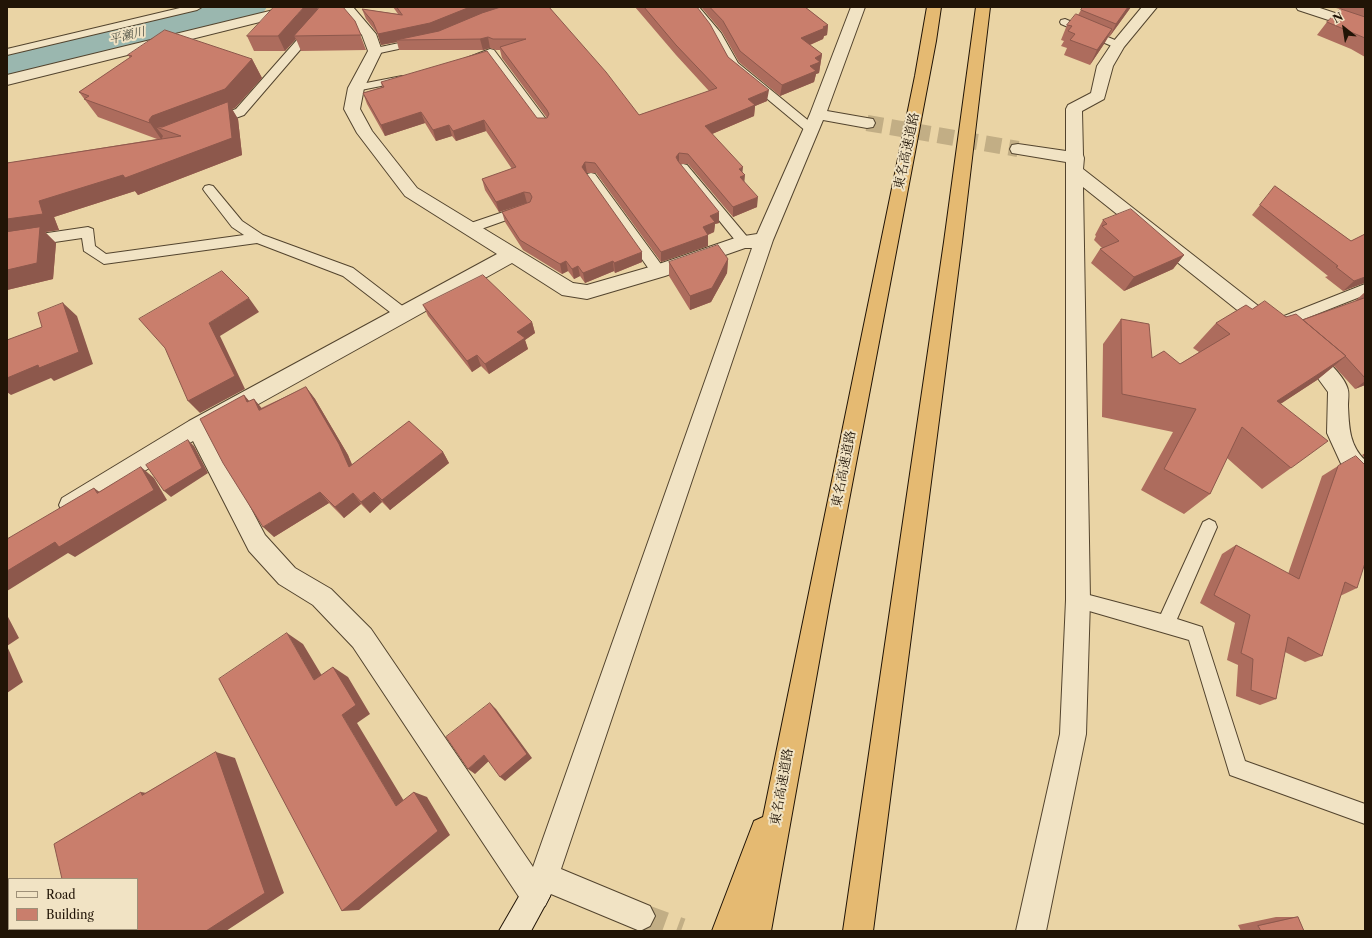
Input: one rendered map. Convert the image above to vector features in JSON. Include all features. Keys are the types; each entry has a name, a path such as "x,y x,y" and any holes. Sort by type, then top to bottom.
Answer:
{"highway":[{"name":"東名高速道路","path":"756,931 784,776 899,187 925,67 934,7"},
{"path":"858,931 953,242 983,7"},
{"path":"727,931 784,776"}],"street":[{"path":"7,80 303,7"},
{"path":"345,7 369,34 375,51 356,88 352,109 365,133 411,192 569,290 587,292 754,241"},
{"path":"514,931 540,887 754,241 815,122 858,7"},
{"path":"1032,931 1073,734 1078,600 1076,165 1074,109 1098,96 1105,66 1118,45 1150,7"},
{"path":"1304,7 1365,28"},
{"path":"815,122 867,123"},
{"path":"1018,149 1076,165 1324,371 1338,390 1338,433 1351,461 1365,474"},
{"path":"52,516 136,463 197,427 513,254"},
{"path":"197,427 257,543 287,576 322,596 362,638 540,887 640,916"}],"lane":[{"path":"7,52 197,7"},
{"path":"204,125 240,112 332,7"},
{"path":"694,7 716,33 733,65 815,122"},
{"path":"1065,22 1118,45"},
{"path":"375,51 429,39"},
{"path":"454,66 490,52 544,125"},
{"path":"356,88 409,77"},
{"path":"683,168 754,241"},
{"path":"591,178 658,271"},
{"path":"209,189 237,224 258,238 348,272 404,315"},
{"path":"470,228 527,208"},
{"path":"7,244 88,232 89,248 104,259 258,238"},
{"path":"1272,327 1364,291"},
{"path":"1166,624 1209,527"},
{"path":"1078,600 1196,633 1237,768 1365,814"}],"building":[{"path":"274,7 304,7 278,36 247,36"},
{"path":"320,7 343,7 355,21 361,35 294,36"},
{"path":"397,7 470,7 430,23 378,34 373,22 362,9 402,15"},
{"path":"501,7 549,7 606,72 639,115 717,88 676,45 644,7 697,7 710,24 728,57 769,90 748,99 755,105 705,126 743,167 739,169 745,175 740,177 758,197 733,207 688,154 679,153 676,157 678,161 719,212 710,216 715,222 703,227 708,235 661,252 595,163 585,162 582,167 642,252 614,263 613,261 583,273 578,266 572,269 566,261 560,264 520,240 502,212 530,202 532,197 530,193 524,192 496,202 482,179 516,167 484,120 453,131 449,125 433,130 421,112 381,125 363,93 384,87 381,82 487,51 537,118 547,118 549,114 547,110 500,47 526,39 493,39 488,37 480,39 396,40 439,31 482,13"},
{"path":"710,7 805,7 828,25 823,27 825,28 801,38 822,54 815,58 820,62 810,66 816,71 782,85 740,51 723,21"},
{"path":"1083,7 1128,7 1116,24 1081,10"},
{"path":"1341,9 1365,17 1365,38 1327,22"},
{"path":"1076,14 1112,29 1097,50 1070,40 1075,34 1068,31 1072,26 1067,25"},
{"path":"165,30 252,59 225,89 152,116 149,120 150,123 84,99 89,96 79,92 132,56 128,55"},
{"path":"228,102 232,138 125,178 123,175 39,201 43,214 7,219 7,163 181,136 156,127 162,127"},
{"path":"1275,186 1351,241 1365,234 1365,277 1354,281 1336,267 1338,266 1260,205"},
{"path":"1131,209 1184,255 1134,277 1100,249 1119,241 1102,226 1107,224 1103,220"},
{"path":"40,227 37,263 7,270 7,232"},
{"path":"718,245 728,259 712,288 690,296 669,262"},
{"path":"222,271 249,298 209,323 235,376 188,401 165,348 139,319"},
{"path":"483,275 532,322 517,332 525,338 485,364 477,355 467,361 423,305"},
{"path":"1365,298 1365,378 1346,356 1303,320"},
{"path":"1265,301 1286,317 1296,314 1346,356 1277,401 1328,441 1291,468 1242,427 1210,494 1164,469 1196,409 1122,394 1121,319 1149,324 1152,358 1164,351 1180,364 1230,334 1216,323 1246,305 1252,309"},
{"path":"63,303 79,352 39,368 38,365 7,378 7,340 42,327 38,313"},
{"path":"306,387 339,444 349,467 409,421 443,452 382,500 374,492 361,502 353,493 335,507 320,492 263,527 223,463 200,419 244,395 247,402 254,399 259,410"},
{"path":"188,440 202,468 164,491 146,465"},
{"path":"1356,456 1365,465 1365,563 1357,588 1345,582 1322,656 1288,637 1276,699 1251,690 1253,659 1241,653 1250,615 1214,595 1236,545 1299,579 1338,466"},
{"path":"141,467 154,490 59,547 55,542 7,571 7,539 94,488 97,493"},
{"path":"287,633 314,680 333,667 356,705 342,715 396,806 414,792 438,831 342,911 219,679"},
{"path":"490,703 527,754 500,777 484,755 468,769 446,737"},
{"path":"216,752 265,893 206,931 72,931 138,930 138,878 62,878 54,844 141,792 142,795"},
{"path":"1298,917 1304,931 1261,931 1258,926"}],"waterway":[{"name":"平瀬川","path":"7,65 247,7"}],"tunnel":[{"path":"867,123 1018,149"},
{"path":"640,916 681,931"}]}
